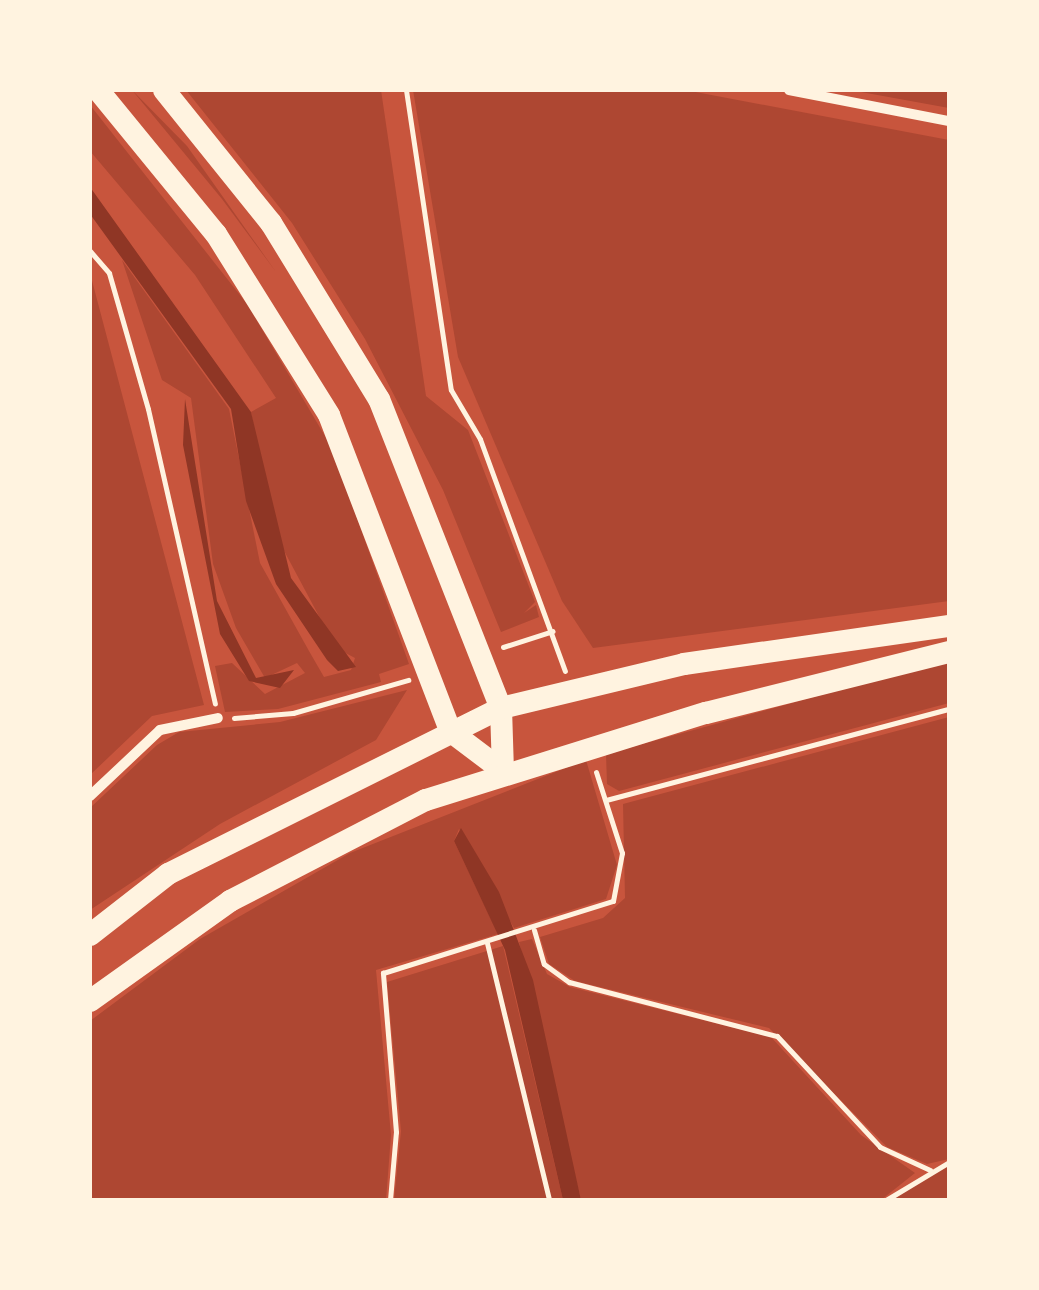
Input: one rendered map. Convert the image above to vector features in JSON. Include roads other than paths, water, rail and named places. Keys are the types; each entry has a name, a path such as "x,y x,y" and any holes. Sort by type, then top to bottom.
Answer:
{"main road":[{"path":"98,90 216,234 329,415 450,732 503,771"},
{"path":"164,90 270,223 378,399 500,708 503,771"},
{"path":"90,935 168,874 500,708 684,664 949,626"},
{"path":"90,1001 230,901 352,835 503,771 949,652"}],"street":[{"path":"789,90 949,121"},
{"path":"90,796 160,730 218,718"}]}
